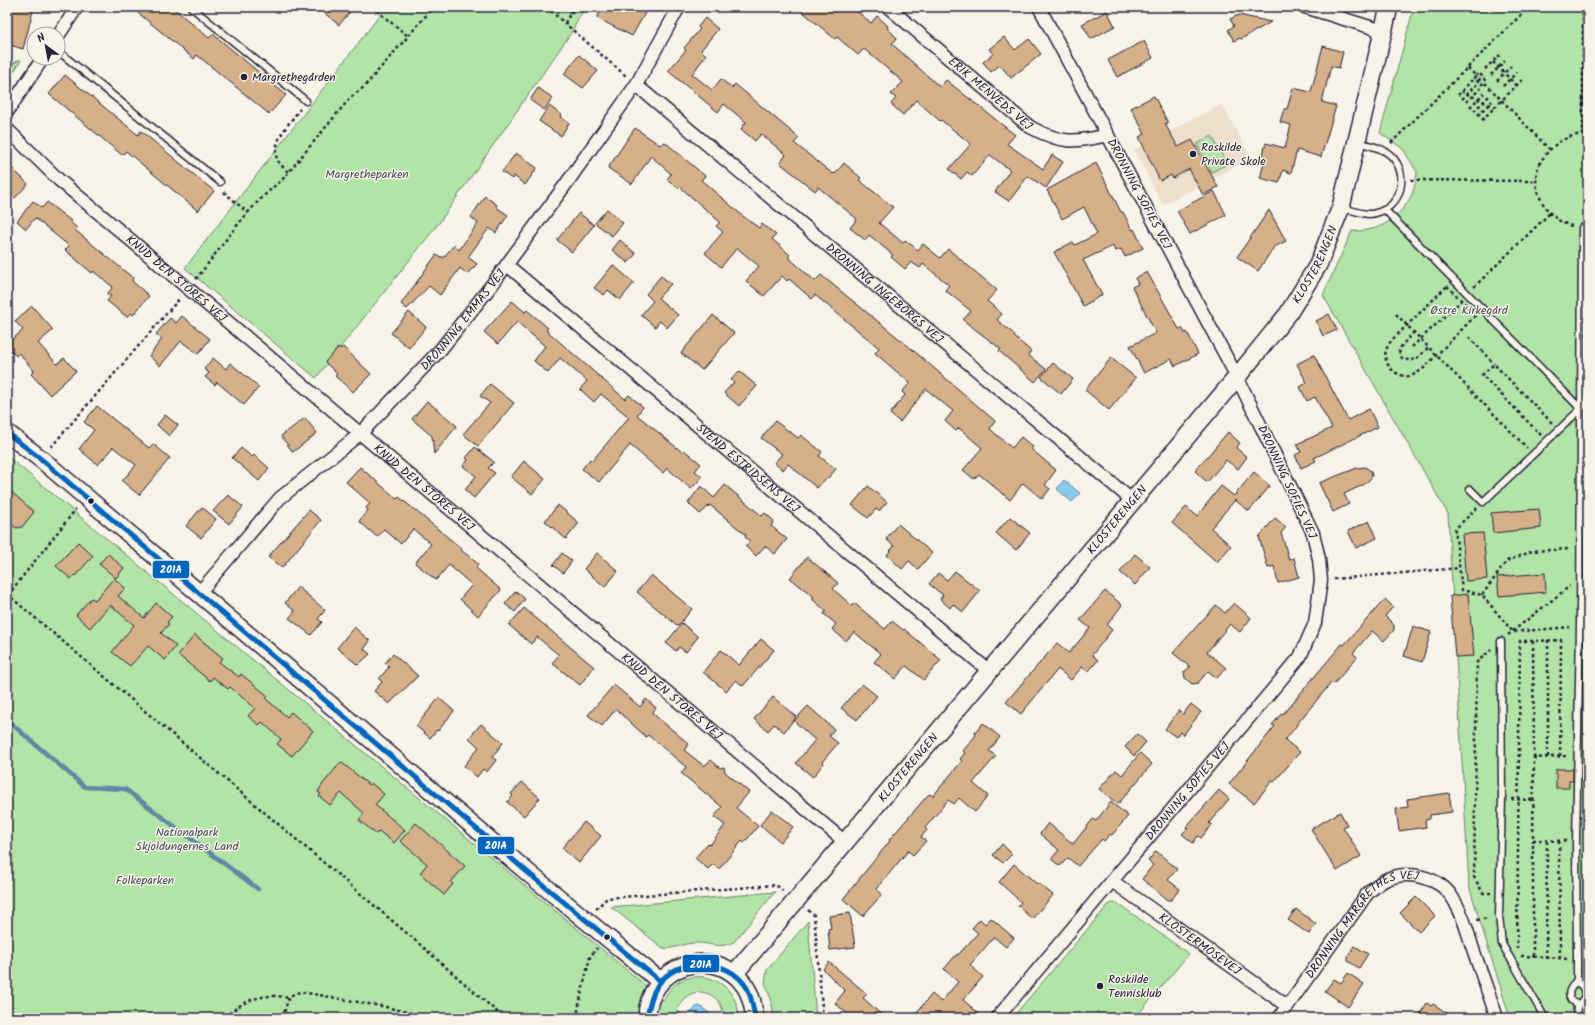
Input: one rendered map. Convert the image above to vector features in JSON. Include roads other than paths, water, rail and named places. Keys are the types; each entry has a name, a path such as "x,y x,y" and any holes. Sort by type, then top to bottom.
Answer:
{"street":[{"path":"65,26 78,7"},
{"name":"DRONNING EMMAS VEJ","path":"199,594 280,498 361,433 441,349 507,265 636,85 679,7"},
{"name":"ERIK MENVEDS VEJ","path":"888,7 1030,127 1044,134 1065,141 1084,141 1108,135"},
{"name":"DRONNING SOFIES VEJ","path":"997,1018 1300,657 1315,623 1321,580 1319,559 1313,533 1237,377 1039,7"},
{"path":"1305,7 1383,31"},
{"name":"KLOSTERENGEN","path":"734,974 1133,501 1288,314 1318,264 1341,207 1358,142 1389,7"},
{"path":"7,112 38,66"},
{"name":"DRONNING INGEBORGS VEJ","path":"636,85 1133,501"},
{"name":"KNUD DEN STORES VEJ","path":"7,129 60,180 845,842"},
{"name":"SVEND ESTRIDSENS VEJ","path":"507,265 989,671"},
{"path":"7,433 41,459 85,498 660,981"},
{"name":"DRONNING MARGRETHES VEJ","path":"1279,1018 1367,894 1376,885 1387,879 1410,875 1434,881 1444,888 1452,897 1465,924 1497,1018"},
{"name":"KLOSTERMOSEVEJ","path":"1112,881 1287,1006"},
{"path":"647,1018 647,1009 652,994 660,981 672,971 687,964 704,963 720,966 734,974 745,986 753,1001 755,1018"}],"lane":[{"path":"191,7 306,100"},
{"path":"66,57 220,182"},
{"path":"1341,207 1371,214 1385,210 1393,203 1399,194 1402,180 1400,170 1394,158 1384,150 1358,142"},
{"path":"1385,210 1580,409"},
{"path":"1577,1007 1584,998 1585,994 1584,987 1578,983 1577,979 1576,841 1580,626 1582,228"},
{"path":"1470,489 1483,502 1588,402"},
{"path":"1501,641 1502,799 1499,916 1502,944 1545,1018"},
{"path":"1576,1018 1577,1007 1575,1002 1571,1000 1569,990 1577,979"}],"water":[{"path":"1064,480 1080,493 1072,502 1057,489"},
{"path":"700,1006 709,1013 709,1018 690,1018 690,1014 696,1007"}],"waterway":[{"path":"7,720 85,787 125,789 258,889"}],"place":[{"name":"Margrethegården","path":"244,77"},
{"name":"Roskilde Private Skole","path":"1193,154"},
{"name":"Roskilde Tennisklub","path":"1100,986"}],"park label":[{"name":"Margretheparken","path":"367,174"},
{"name":"Østre Kirkegård","path":"1469,310"},
{"name":"Nationalpark Skjoldungernes Land","path":"187,839"},
{"name":"Folkeparken","path":"145,880"}]}
